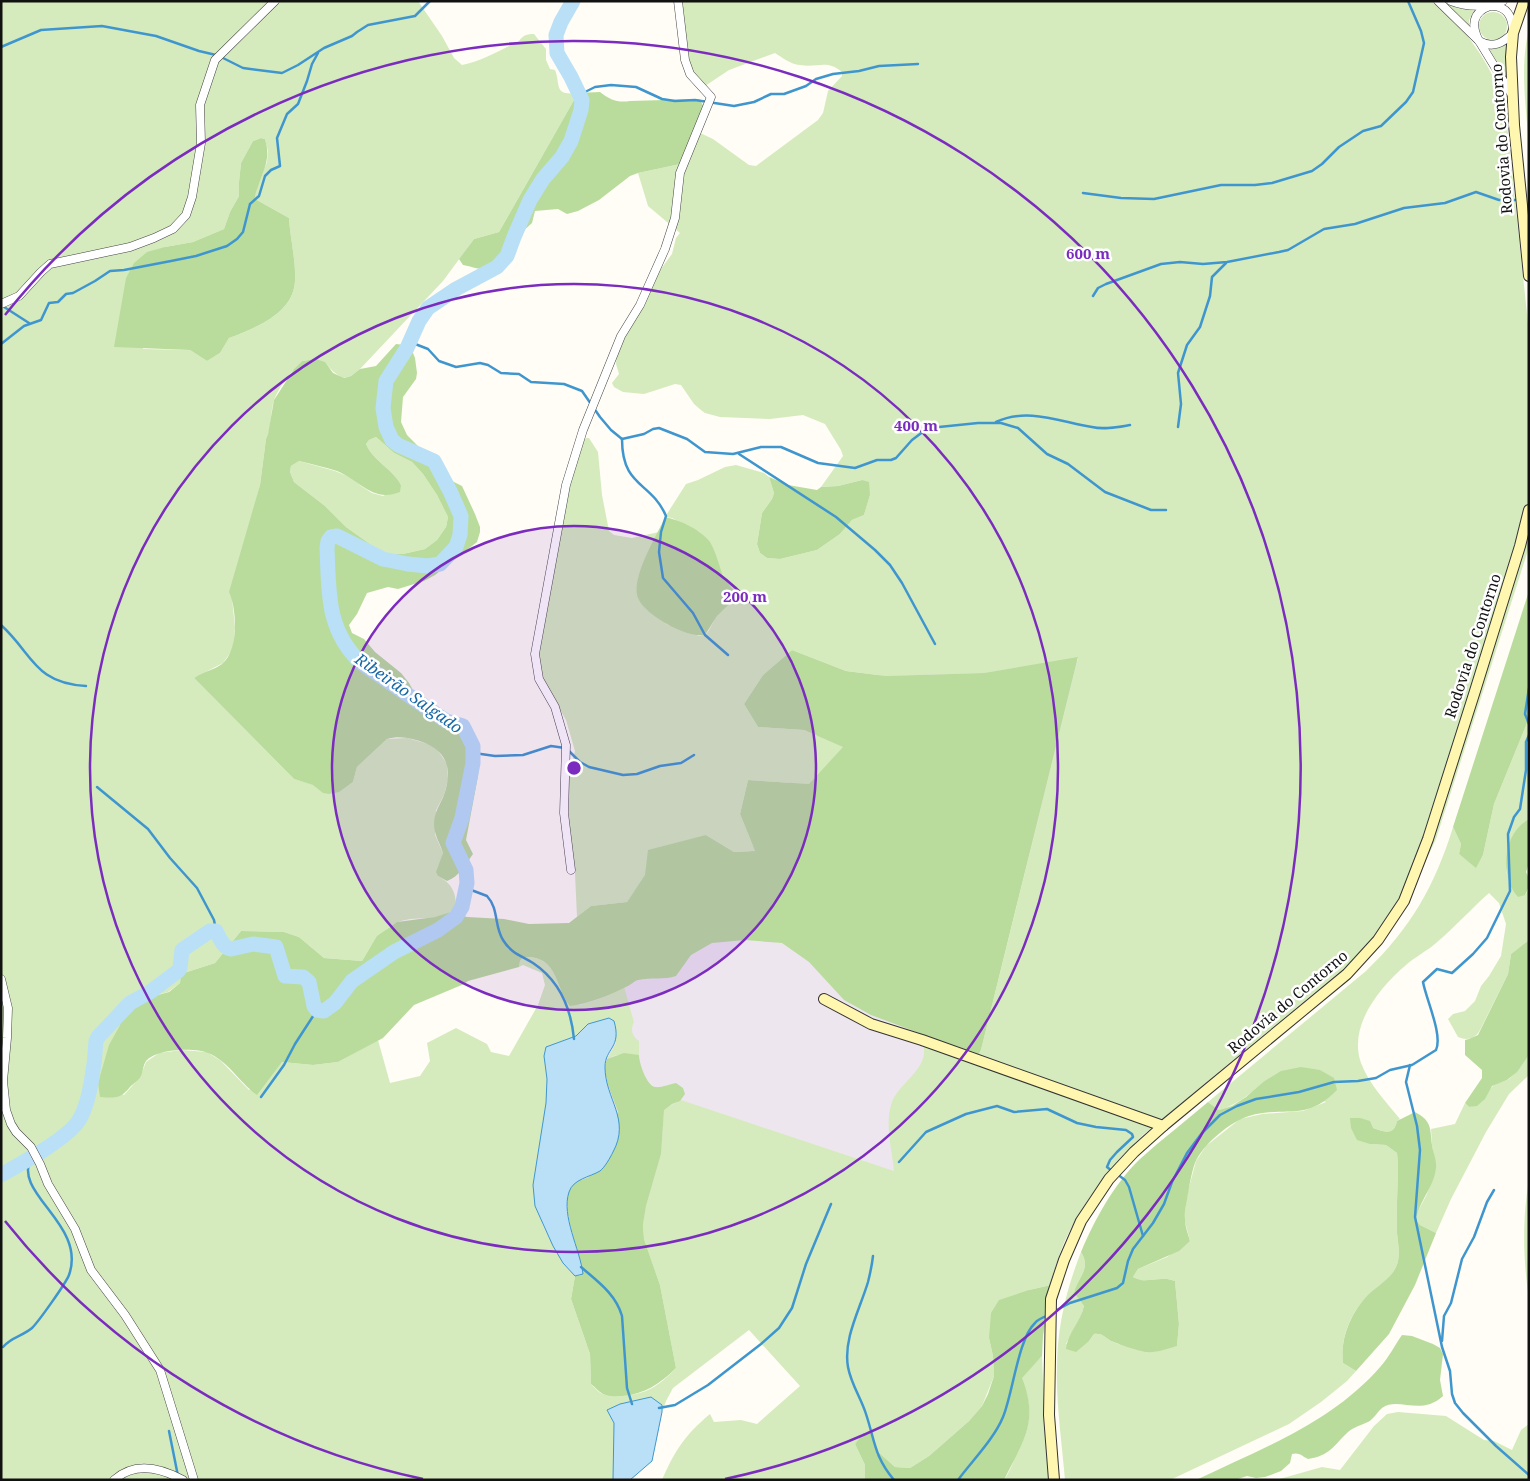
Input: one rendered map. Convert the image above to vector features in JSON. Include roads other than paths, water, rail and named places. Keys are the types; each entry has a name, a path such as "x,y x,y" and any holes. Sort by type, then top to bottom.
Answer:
{"main road":[{"name":"Rodovia do Contorno","path":"1524,1 1513,33 1511,57 1514,125 1529,276"},
{"name":"Rodovia do Contorno","path":"1054,1480 1049,1415 1051,1299 1064,1260 1082,1221 1109,1179 1134,1152 1347,974 1378,940 1404,901 1428,839 1520,546 1529,510"},
{"path":"824,999 871,1024 922,1040 1163,1126"}],"street":[{"path":"1,304 18,296 50,264 130,247 173,228 186,215 192,197 201,143 200,105 215,60 275,1"},
{"path":"571,870 564,814 566,745 556,707 539,679 535,654 566,485 583,430 621,336 640,304 665,249 675,218 680,173 711,97 690,74 685,60 678,1"},
{"path":"1438,1 1479,41 1487,44 1497,44 1506,40 1513,33 1512,20 1506,10 1495,6 1475,6 1451,1"},
{"path":"1503,1 1479,11 1473,22 1473,28 1513,97"},
{"path":"1,979 8,1008 3,1081 6,1110 16,1132 31,1146 48,1184 79,1237 86,1260 125,1315 160,1370 194,1480"},
{"path":"114,1480 131,1470 153,1468 163,1470 184,1480"}],"water":[{"path":"609,1018 614,1021 616,1037 605,1067 606,1078 618,1119 618,1140 604,1167 600,1171 578,1181 569,1192 567,1211 583,1274 575,1276 563,1263 553,1246 535,1206 533,1185 546,1103 547,1079 544,1056 546,1047 576,1036 588,1024"},
{"path":"651,1397 662,1405 652,1461 630,1480 613,1480 614,1423 607,1410 620,1404"}],"waterway":[{"path":"221,57 243,68 282,73 324,48 352,36 368,25 415,16 430,1"},
{"name":"Ribeirão Salgado","path":"1,1175 52,1144 71,1130 77,1123 82,1115 88,1095 98,1037 130,1003 150,992 178,971 182,950 210,931 216,931 223,944 231,949 253,944 276,947 285,976 303,977 309,982 314,1006 317,1010 324,1011 335,1003 352,981 394,952 438,930 456,917 462,907 467,883 466,870 453,843 462,818 473,763 473,746 463,726 446,721 360,662 349,649 335,623 329,594 327,548 331,537 337,536 383,559 428,566 440,564 456,547 460,535 461,516 434,461 398,445 392,440 386,427 383,408 386,381 407,348 419,321 428,308 456,289 497,267 507,256 530,200 543,179 562,157 571,141 581,110 582,100 557,53 556,35 573,1"},
{"path":"1083,193 1121,198 1154,199 1221,185 1272,183 1312,171 1339,147 1363,131 1381,126 1406,102 1413,92 1424,43 1408,1"},
{"path":"1,47 41,30 102,26 156,36 216,55"},
{"path":"1,344 24,326 41,320 49,303 58,302 66,294 73,293 110,271 196,256 227,246 237,239 243,232 250,204 259,196 265,176 271,170 280,166 277,138 287,114 298,104 312,64 318,53"},
{"path":"580,96 595,87 611,85 636,87 662,99 675,101 695,100 734,106 754,102 771,94 784,94 806,86 816,79 833,74 879,66 918,64"},
{"path":"1093,296 1098,288 1106,284 1161,264 1227,262 1288,250 1324,229 1355,224 1404,208 1445,203 1476,192 1499,200 1519,200"},
{"path":"1178,427 1181,404 1178,373 1187,345 1200,327 1210,296 1212,277 1226,263"},
{"path":"1,305 29,323"},
{"path":"410,342 428,349 439,361 456,367 480,363 488,365 501,373 519,374 531,382 564,384 582,391 600,417 622,439"},
{"path":"996,422 1008,418 1032,416 1097,428 1130,425"},
{"path":"622,439 659,428 687,439 705,452 733,454 761,447 781,447 818,463 855,468 877,460 896,458 912,440 924,431 939,427 1001,423 1018,428 1047,454 1068,464 1105,492 1151,510 1166,510"},
{"path":"622,439 623,455 632,476 653,496 666,516 661,532 659,552 663,578 693,613 705,635 728,655"},
{"path":"739,454 836,517 875,550 890,565 902,583 935,644"},
{"path":"1,625 45,673 69,684 86,686"},
{"path":"1529,688 1525,714 1529,724"},
{"path":"1053,1312 1070,1303 1117,1288 1123,1283 1133,1249 1153,1223 1164,1204 1172,1182 1187,1153 1202,1133 1220,1115 1256,1099 1299,1092 1334,1082 1376,1078 1390,1070 1412,1065 1436,1050 1438,1043 1436,1026 1423,982 1437,969 1452,973 1473,954 1487,938 1510,891 1508,834 1514,817 1520,809 1526,770 1526,742 1529,735"},
{"path":"474,753 495,756 523,755 551,746 565,748"},
{"path":"569,751 580,762 589,767 623,775 637,774 660,766 681,763 694,755"},
{"path":"97,787 148,829 170,858 197,888 214,920 216,931"},
{"path":"466,888 487,896 493,906 500,935 506,944 513,951 542,970 557,987 567,1006 574,1039"},
{"path":"261,1097 284,1065 317,1010"},
{"path":"1410,1065 1406,1082 1417,1126 1420,1150 1415,1217 1442,1347 1450,1371 1452,1394 1455,1403 1463,1413 1529,1475"},
{"path":"899,1162 926,1132 966,1114 997,1106 1014,1112 1047,1109 1077,1123 1126,1130 1133,1137 1110,1160 1107,1167 1112,1171"},
{"path":"3,1347 32,1328 40,1318 67,1279 72,1257 68,1240 60,1225 31,1184 28,1171 31,1158"},
{"path":"1117,1174 1125,1180 1129,1187 1143,1236"},
{"path":"1442,1341 1444,1316 1451,1303 1462,1259 1474,1237 1487,1202 1494,1190"},
{"path":"659,1408 675,1405 708,1385 779,1328 792,1308 806,1264 831,1204"},
{"path":"873,1256 868,1282 850,1335 847,1356 848,1367 866,1414 879,1456 894,1480"},
{"path":"581,1267 611,1295 622,1316 627,1388 632,1404"},
{"path":"958,1480 988,1442 1003,1417 1020,1353 1029,1331 1038,1320 1049,1315"},
{"path":"169,1431 178,1476"}]}
